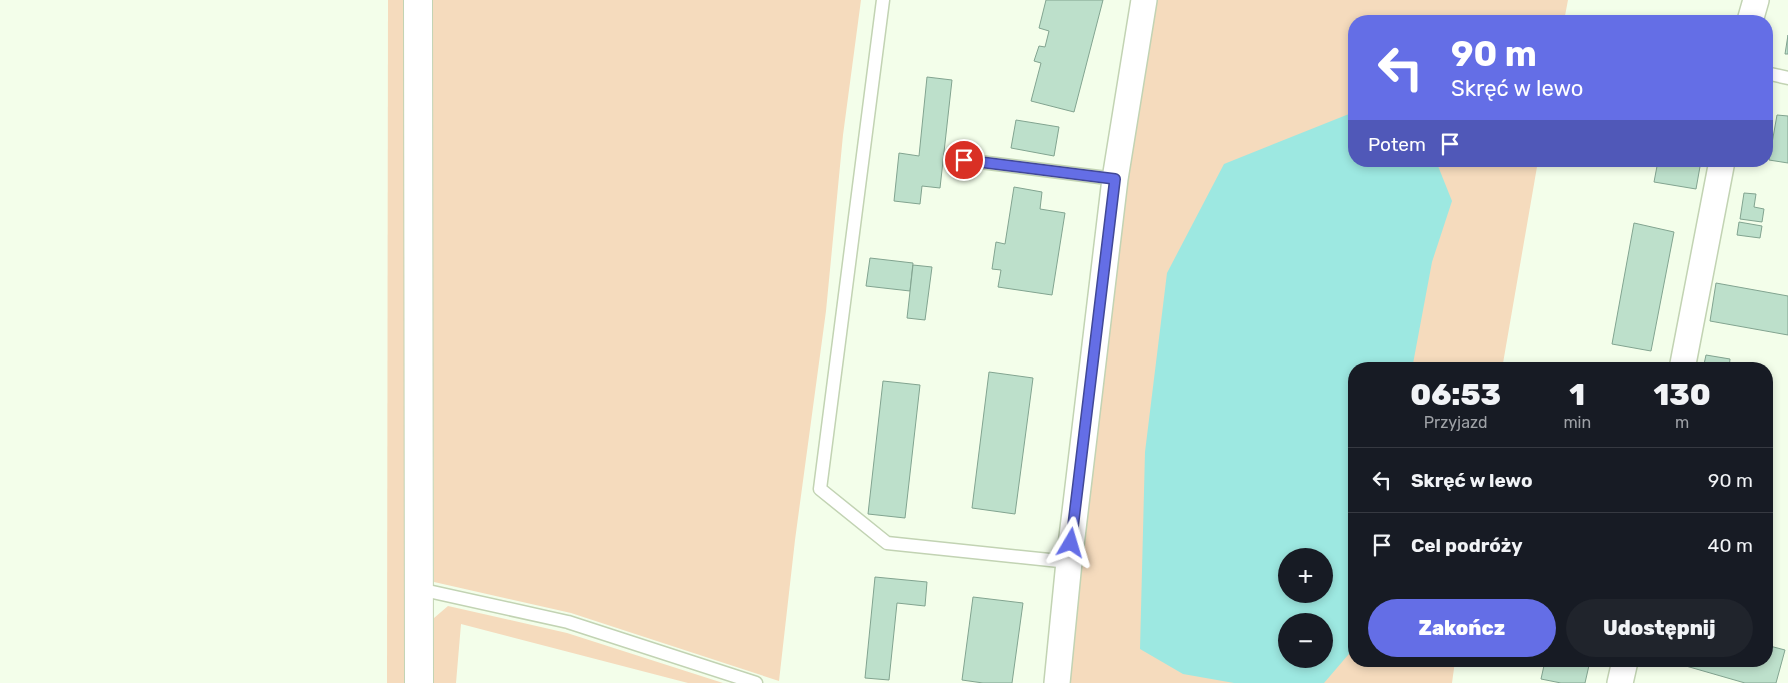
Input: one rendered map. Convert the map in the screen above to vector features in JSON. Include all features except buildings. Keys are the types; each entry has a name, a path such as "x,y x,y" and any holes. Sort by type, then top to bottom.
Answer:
{"street":[{"path":"418,0 419,683"},
{"path":"1058,683 1069,562 1115,179 1144,0"},
{"path":"1752,15 1756,0"},
{"path":"1683,362 1721,167"},
{"path":"1620,683 1623,667"}],"lane":[{"path":"883,0 820,489 887,543 1069,562"},
{"path":"1773,75 1788,78"},
{"path":"964,160 1115,179"},
{"path":"419,589 568,622 756,683"}],"shaded area":[{"path":"388,0 406,0 406,683 387,683"},
{"path":"431,0 861,0 843,135 826,311 795,540 779,681 571,613 434,582"},
{"path":"1157,0 1568,0 1565,15 1348,15 1348,167 1537,167 1503,362 1348,362 1348,667 1454,667 1452,683 1069,683 1100,386 1127,183"},
{"path":"448,606 567,633 723,683 688,683 461,624 456,683 433,683 434,618"}],"water":[{"path":"1348,114 1348,167 1438,167 1452,201 1432,262 1413,362 1348,362 1348,655 1324,683 1234,683 1183,674 1140,649 1145,452 1167,273 1224,164"}],"route":[{"path":"964,160 1115,179 1071,543"}]}
